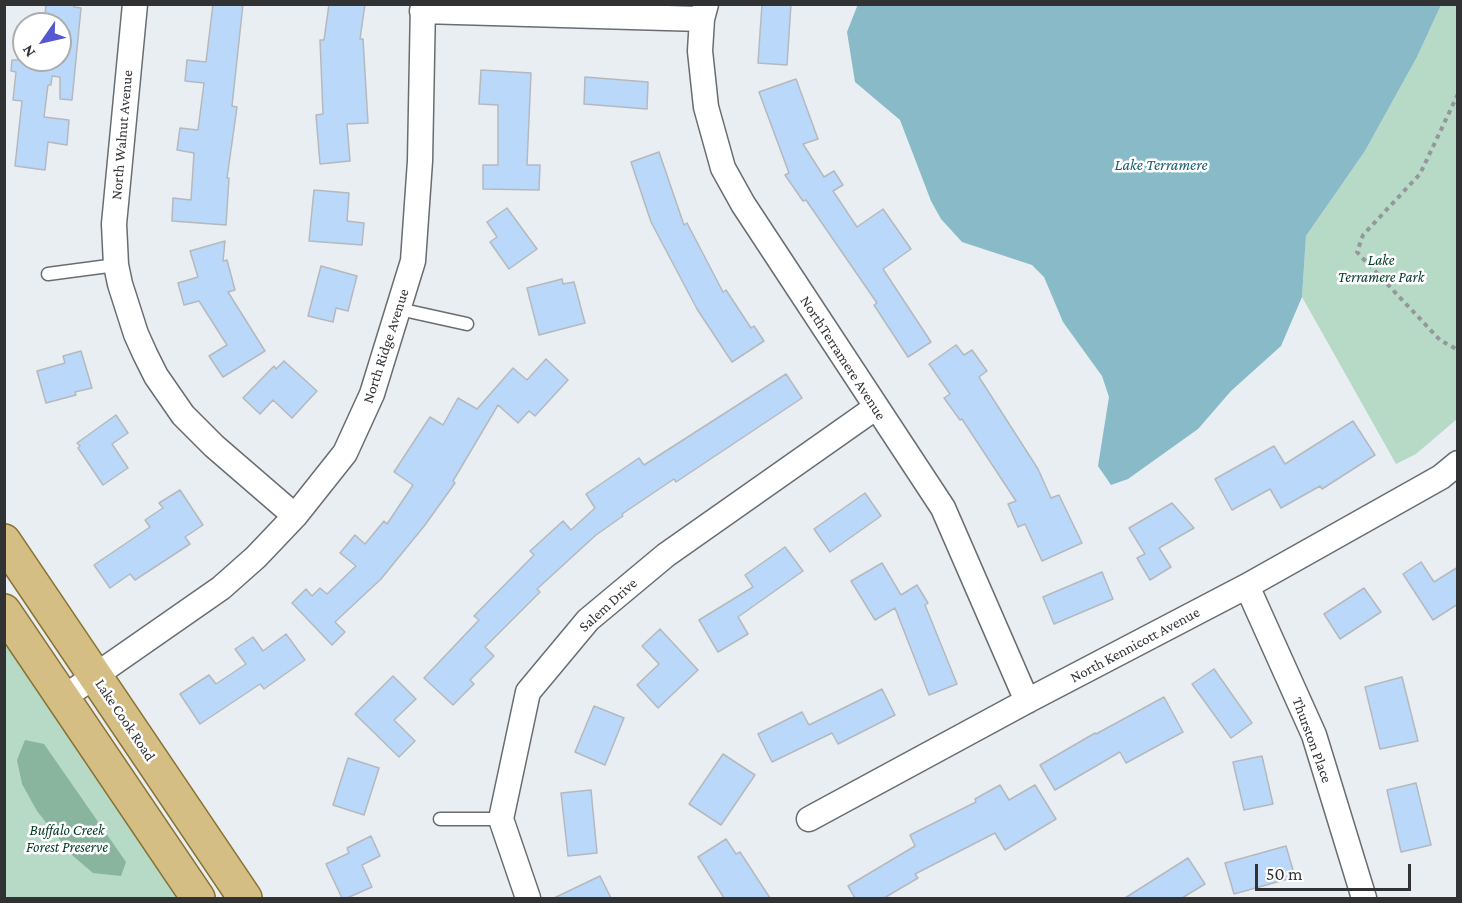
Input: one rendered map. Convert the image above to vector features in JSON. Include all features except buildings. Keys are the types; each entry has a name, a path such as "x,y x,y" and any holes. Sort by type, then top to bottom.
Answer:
{"main road":[{"name":"Lake Cook Road","path":"4,541 245,898"},
{"path":"4,611 198,898"}],"street":[{"name":"North Walnut Avenue","path":"135,4 114,224 116,265 136,334 156,376 183,415 214,446 295,516"},
{"path":"423,8 704,12"},
{"name":"North Ridge Avenue","path":"63,698 221,588 256,557 295,516 345,453 372,394 413,261 420,161 423,8"},
{"name":"NorthTerramere Avenue","path":"704,12 700,51 706,107 723,168 743,204 875,408 943,508 1027,701"},
{"name":"Salem Drive","path":"501,819 528,692 588,620 666,555 875,408"},
{"name":"North Kennicott Avenue","path":"809,819 1247,586 1441,477 1458,464"},
{"name":"Thurston Place","path":"1247,586 1314,735 1364,898"},
{"path":"501,819 528,898"}],"lane":[{"path":"48,274 116,265"},
{"path":"399,309 467,324"},
{"path":"440,819 501,819"}],"path":[{"path":"1458,94 1420,174 1363,235 1357,252 1440,340 1458,350"}],"green space":[{"name":"Lake Terramere Park","path":"1441,5 1457,5 1457,419 1416,454 1396,464 1302,297 1306,236 1365,151 1417,57"},
{"name":"Buffalo Creek Forest Preserve","path":"5,638 179,898 5,898"},
{"path":"25,740 44,744 126,862 121,876 93,873 72,855 37,811 22,784 17,760"}],"water":[{"name":"Lake Terramere","path":"858,4 1441,5 1417,57 1365,151 1306,236 1302,297 1281,346 1231,391 1198,429 1128,479 1111,485 1098,466 1109,397 1102,376 1063,322 1044,277 1032,265 962,242 941,219 931,201 900,120 855,82 847,32"}]}
